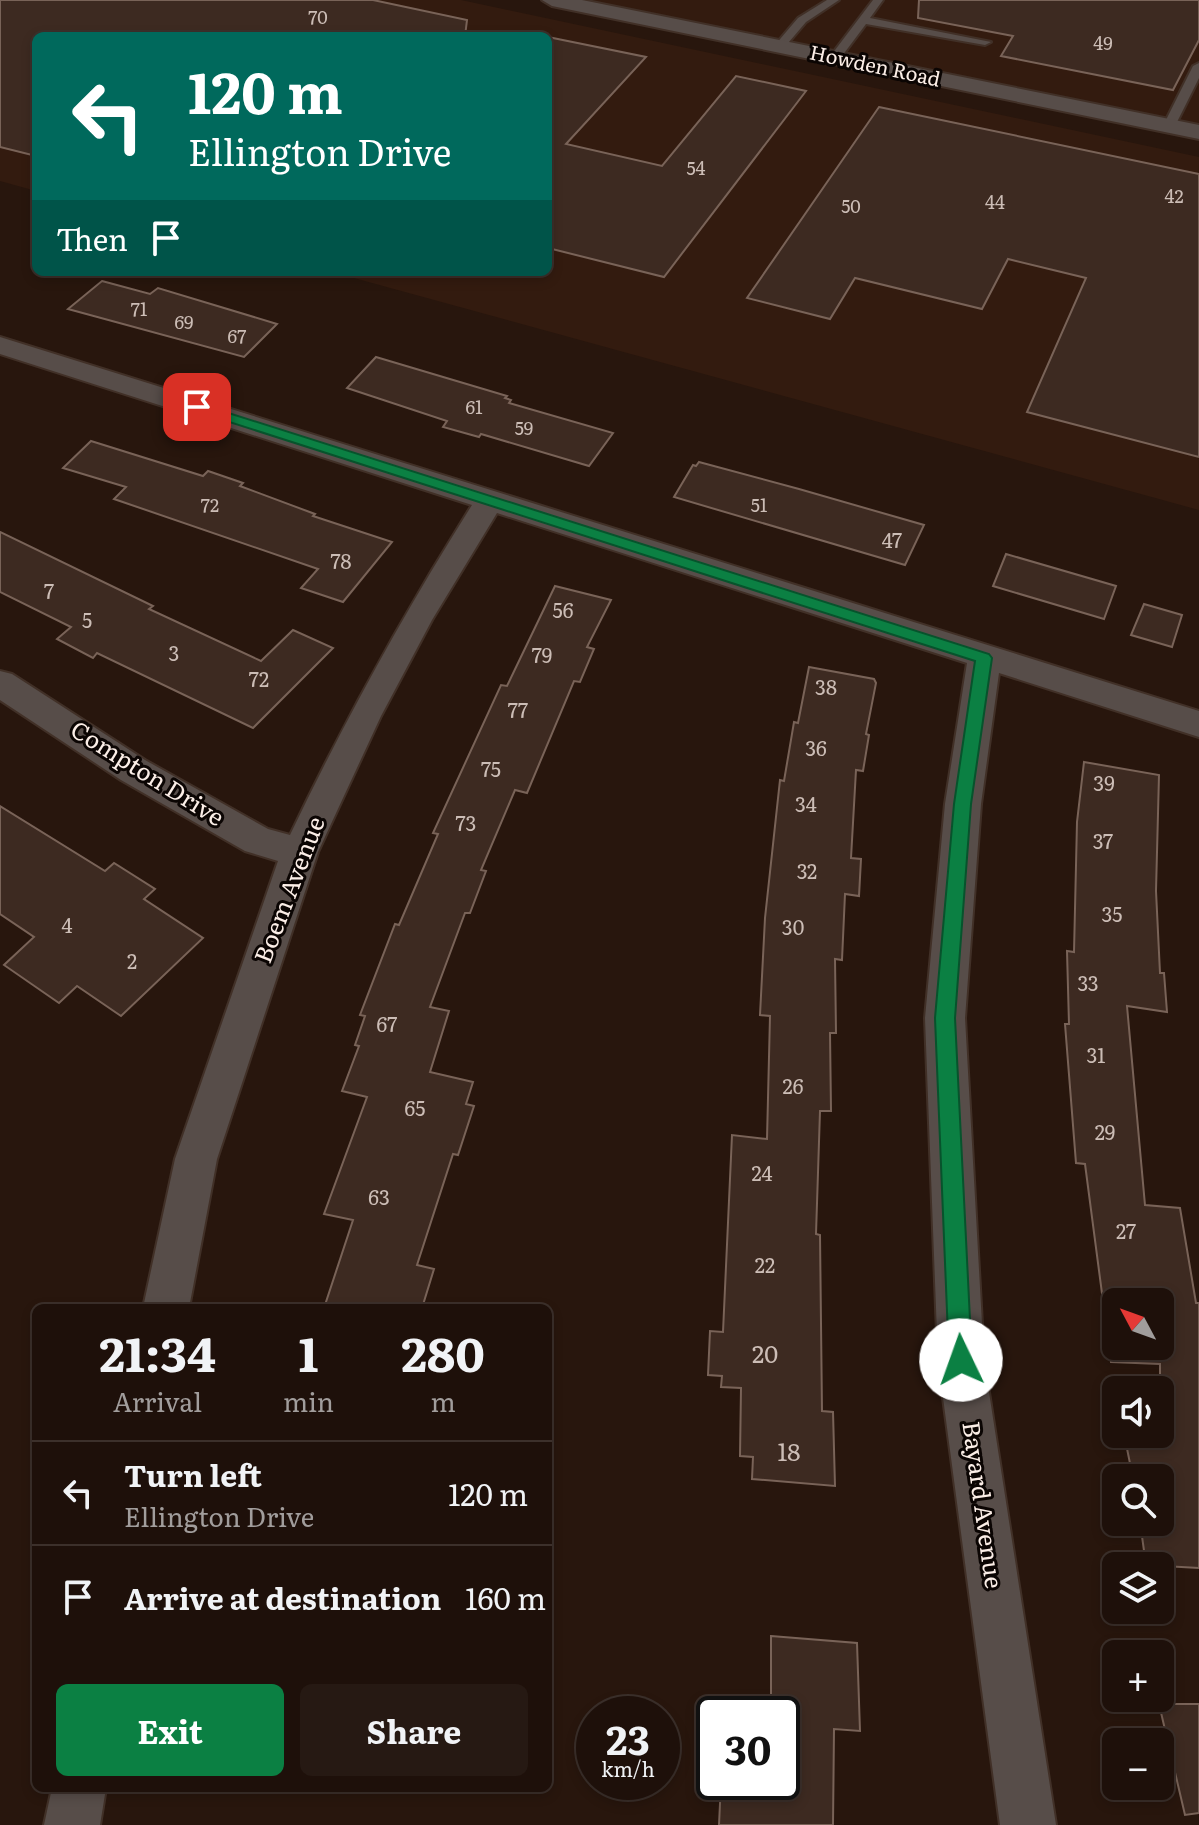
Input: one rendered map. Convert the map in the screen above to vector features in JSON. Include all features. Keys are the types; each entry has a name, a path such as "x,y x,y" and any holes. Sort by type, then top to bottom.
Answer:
{"street":[{"name":"Howden Road","path":"552,0 1199,132"},
{"path":"0,345 1199,724"},
{"name":"Boem Avenue","path":"167,1304 196,1159 300,852 364,716 409,632 489,501"},
{"name":"Bayard Avenue","path":"984,658 963,804 945,1018 949,1127 961,1360 1028,1825"},
{"name":"Compton Drive","path":"0,683 133,770 258,841 300,852"},
{"path":"72,1825 78,1792"}],"lane":[{"path":"779,47 802,20 834,0"},
{"path":"835,58 878,0"},
{"path":"863,20 985,42"},
{"path":"1169,126 1199,66"}],"shaded area":[{"path":"0,0 461,0 1199,157 1199,510 347,276 552,276 552,32 32,32 32,190 0,181"},
{"path":"582,0 1199,0 1199,125"}],"building":[{"path":"0,0 373,0 467,20 466,32 32,32 32,155 0,147"},
{"path":"919,0 1199,0 1199,40 1173,90 1001,56 1013,36 918,18"},
{"path":"552,38 646,57 566,144 662,166 736,76 806,91 664,277 552,249"},
{"path":"879,107 1199,174 1199,457 1027,412 1086,278 1008,259 982,309 855,278 830,319 747,298"},
{"path":"102,281 150,294 158,288 277,324 244,357 68,309"},
{"path":"376,357 507,396 505,398 511,400 509,403 613,433 589,466 481,434 479,437 443,427 447,421 347,388"},
{"path":"91,441 203,476 208,471 315,514 313,516 392,542 343,602 301,588 318,569 114,499 126,487 63,468"},
{"path":"699,462 924,525 905,565 674,497 693,465"},
{"path":"0,532 153,606 149,609 261,661 293,630 333,648 253,728 97,653 93,658 57,639 71,627 0,592"},
{"path":"1006,554 1116,586 1104,619 993,586"},
{"path":"555,586 611,600 587,647 594,649 580,682 574,681 527,793 515,790 481,870 486,871 470,913 465,913 430,1007 449,1011 430,1072 473,1082 466,1104 474,1106 458,1155 453,1154 417,1265 434,1269 423,1304 325,1304 353,1220 324,1214 367,1097 342,1091 359,1046 355,1045 365,1016 360,1015 395,924 399,925 438,834 433,833 501,685 507,686"},
{"path":"1144,604 1182,615 1172,647 1131,635"},
{"path":"809,667 874,679 876,683 866,734 869,735 863,771 856,770 851,858 861,859 859,896 845,894 842,960 835,959 836,1033 830,1033 831,1111 820,1111 816,1234 820,1235 822,1411 833,1412 835,1486 752,1479 753,1457 740,1456 741,1388 721,1387 722,1376 708,1375 710,1331 723,1332 732,1135 767,1139 770,1016 760,1015 765,918 780,780 784,781 794,722 798,723"},
{"path":"1084,762 1159,775 1156,891 1160,973 1164,973 1167,1012 1127,1006 1145,1205 1180,1208 1196,1303 1199,1303 1199,1568 1174,1567 1174,1552 1144,1552 1142,1536 1174,1536 1174,1464 1130,1464 1127,1448 1174,1448 1174,1376 1160,1376 1160,1364 1111,1360 1174,1360 1174,1288 1102,1288 1102,1293 1085,1164 1076,1163 1065,1024 1069,1024 1067,951 1074,952 1077,822"},
{"path":"0,806 105,871 114,863 155,889 144,899 203,938 121,1016 77,986 59,1003 4,965 34,937 0,914"},
{"path":"771,1636 857,1643 860,1731 834,1729 833,1825 719,1825 720,1800 800,1800 800,1696 771,1696"},
{"path":"1174,1704 1199,1704 1199,1813 1185,1815 1174,1768 1174,1728 1165,1728 1161,1712 1174,1712"}],"route":[{"path":"197,407 984,658 963,804 945,1018 961,1360"}]}
